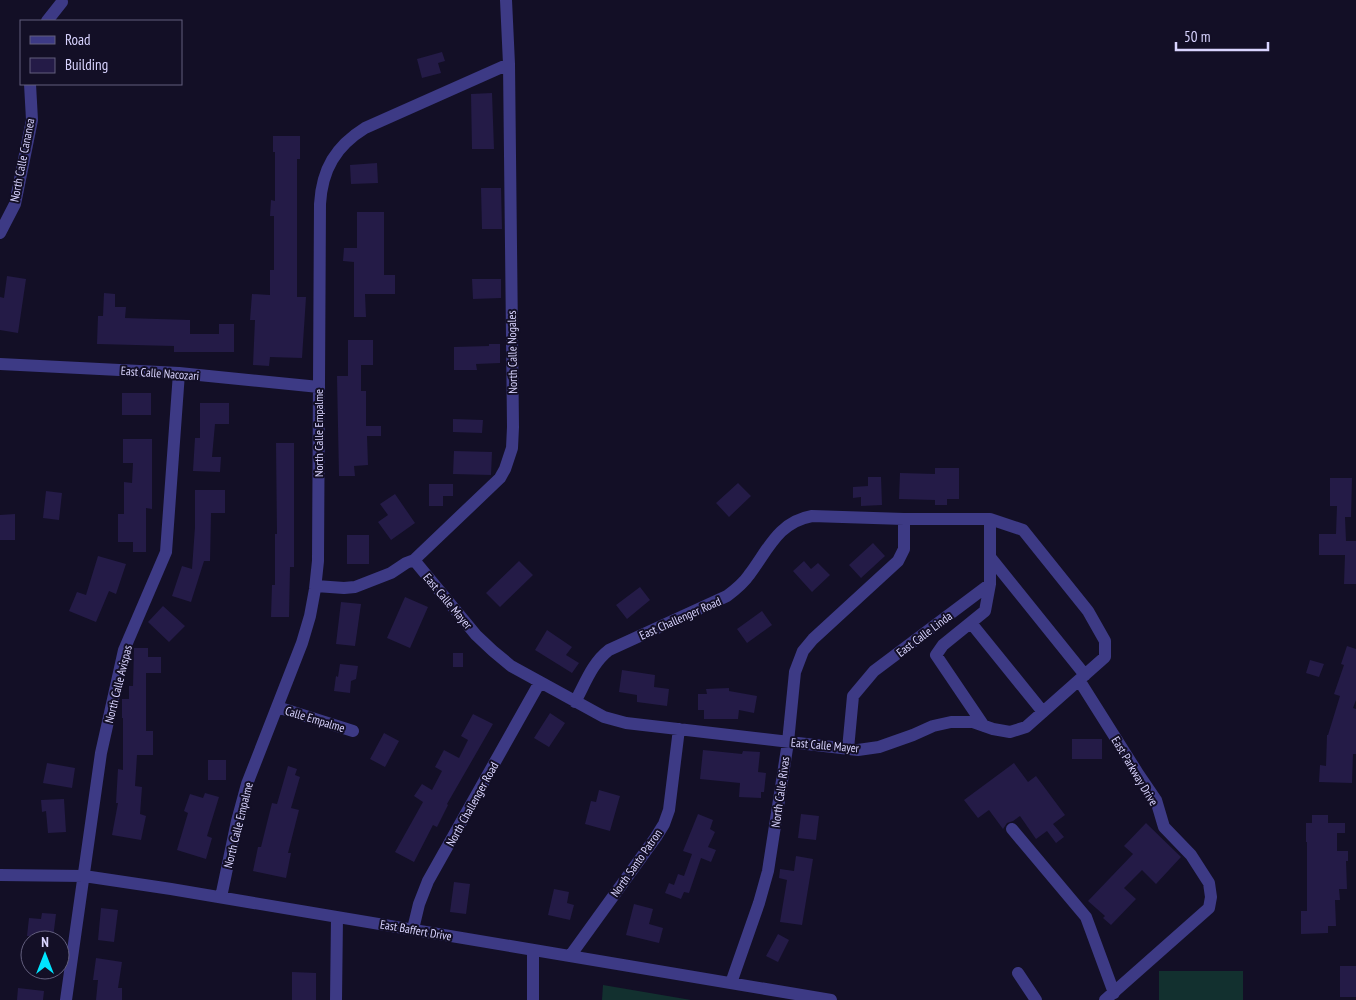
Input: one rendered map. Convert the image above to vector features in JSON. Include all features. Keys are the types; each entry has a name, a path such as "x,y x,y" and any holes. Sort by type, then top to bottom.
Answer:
{"street":[{"name":"North Calle Nogales","path":"316,586 344,588 361,586 414,560 500,478 512,448 514,427 509,64 506,0"},
{"path":"49,20 62,2"},
{"name":"North Calle Empalme","path":"221,897 247,784 302,643 316,586 318,561 320,204 322,183 330,164 341,147 356,133 509,64"},
{"name":"North Calle Cananea","path":"0,233 14,204 32,120 30,85"},
{"name":"East Calle Nacozari","path":"0,364 179,373 319,387"},
{"name":"North Calle Avispas","path":"66,1000 101,753 124,650 166,552 179,373"},
{"name":"East Challenger Road","path":"575,702 594,666 605,653 614,647 727,596 742,584 776,537 789,524 812,516 990,519"},
{"name":"North Calle Rivas","path":"731,983 759,903 768,870 788,742 795,672 803,651 818,633 898,562 904,549 904,519"},
{"path":"984,726 936,655 943,645 985,611 990,584 990,519"},
{"name":"East Calle Mayer","path":"414,560 476,635 511,666 575,702 615,721 848,749 869,749 905,738 933,726 951,722 973,722 993,729 1010,732 1026,728 1105,657 1105,641 1088,611 1024,530 990,519"},
{"name":"East Parkway Drive","path":"990,557 1082,677 1137,772 1156,800 1164,827 1191,855 1209,883 1211,897 1209,908 1109,996"},
{"name":"East Calle Linda","path":"848,749 853,696 858,689 874,671 990,584"},
{"path":"971,623 1043,712"},
{"name":"North Challenger Road","path":"413,929 428,881 540,682"},
{"name":"Calle Empalme","path":"276,707 353,731"},
{"name":"North Santo Patron","path":"570,956 664,824 668,810 678,730"},
{"path":"1012,830 1086,916 1109,996"},
{"name":"East Baffert Drive","path":"0,875 84,876 336,916 831,1000"},
{"path":"336,916 336,1000"},
{"path":"533,950 533,1000"},
{"path":"1018,973 1036,1000"}],"green space":[{"path":"1159,971 1243,971 1243,1000 1159,1000"},
{"path":"603,985 691,1000 602,1000"}],"building":[{"path":"442,52 445,61 438,63 441,73 422,78 417,59"},
{"path":"492,93 494,149 472,149 471,94"},
{"path":"273,136 300,136 300,159 297,159 297,297 306,297 302,358 270,357 269,366 253,365 255,320 250,320 252,294 270,295 270,270 274,270 274,216 270,216 271,200 275,201 275,152 273,152"},
{"path":"377,163 378,183 351,184 350,165"},
{"path":"481,188 501,188 502,229 482,229"},
{"path":"357,212 384,212 384,275 395,275 395,294 365,294 366,317 354,317 354,262 343,261 344,248 357,248"},
{"path":"7,276 26,279 18,333 0,330 0,297 4,298"},
{"path":"472,279 501,279 501,298 473,299"},
{"path":"104,293 115,294 115,307 126,307 125,318 190,320 190,334 219,334 219,324 234,324 234,352 174,352 174,346 97,344 98,316 103,316"},
{"path":"348,340 373,340 373,365 361,365 361,391 366,391 366,426 381,426 381,436 367,436 368,465 354,466 355,476 339,476 337,376 348,376"},
{"path":"489,344 500,344 500,363 476,364 477,370 454,370 454,347 489,346"},
{"path":"122,393 151,393 151,415 122,415"},
{"path":"200,403 229,403 229,424 215,424 212,457 221,457 220,472 193,471 195,438 200,438"},
{"path":"453,419 483,420 482,433 453,432"},
{"path":"123,439 152,439 152,509 146,508 146,552 133,552 133,542 118,542 118,514 124,514 124,482 132,483 133,463 123,463"},
{"path":"276,443 294,443 294,567 290,567 289,617 271,617 272,585 275,585 275,534 277,534"},
{"path":"454,451 492,452 491,475 453,474"},
{"path":"935,468 959,468 959,499 947,499 947,505 935,505 935,500 899,499 900,473 935,474"},
{"path":"868,477 881,477 882,505 861,506 861,497 853,498 853,487 868,486"},
{"path":"1330,478 1352,478 1351,517 1345,517 1346,541 1356,541 1356,584 1344,584 1345,555 1319,555 1319,534 1336,534 1337,506 1330,506"},
{"path":"738,483 751,496 729,517 716,503"},
{"path":"429,484 453,484 453,496 443,496 443,506 429,506"},
{"path":"195,490 225,490 225,513 211,513 210,561 204,561 191,602 172,596 182,566 192,569"},
{"path":"46,491 62,493 59,520 43,518"},
{"path":"395,494 415,523 391,540 378,522 388,515 380,504"},
{"path":"15,514 15,540 0,540 0,515"},
{"path":"347,535 369,535 369,564 347,564"},
{"path":"873,543 885,556 861,578 849,565"},
{"path":"98,556 126,564 116,594 109,591 96,622 69,611 77,592 86,595"},
{"path":"519,561 533,575 500,607 486,593"},
{"path":"804,561 811,569 818,563 830,575 812,592 793,571"},
{"path":"640,587 650,600 627,619 616,605"},
{"path":"405,597 428,607 410,648 387,638"},
{"path":"341,602 361,604 355,646 336,644"},
{"path":"163,606 185,626 169,642 148,622"},
{"path":"762,611 772,625 747,643 737,629"},
{"path":"547,630 572,647 566,655 579,663 572,673 535,650"},
{"path":"1347,646 1356,649 1356,700 1353,708 1356,709 1356,754 1353,754 1352,783 1319,782 1320,765 1326,766 1327,735 1340,696 1334,694 1344,665 1341,664"},
{"path":"134,648 148,648 148,657 161,657 161,673 146,673 146,731 153,731 153,755 137,755 135,786 142,787 140,814 146,816 141,840 112,835 118,803 116,803 118,769 123,770 122,699 129,699 129,686 133,686"},
{"path":"453,653 463,653 463,667 453,667"},
{"path":"1310,660 1324,664 1319,677 1306,673"},
{"path":"340,664 358,666 356,679 351,681 350,693 334,691"},
{"path":"622,670 655,675 654,687 669,689 667,706 637,702 637,695 619,692"},
{"path":"729,688 729,691 757,696 754,713 739,710 738,719 704,719 704,710 698,710 698,694 707,694 706,689"},
{"path":"550,713 565,723 549,747 534,738"},
{"path":"473,714 493,724 447,804 437,827 433,825 414,862 395,852 423,802 414,796 422,784 432,790 442,771 435,767 444,750 459,758 468,740 461,736"},
{"path":"384,733 399,741 385,767 370,759"},
{"path":"1072,739 1102,739 1102,759 1072,759"},
{"path":"703,750 742,754 743,751 760,752 758,772 766,773 764,792 761,792 761,798 739,797 740,783 700,779"},
{"path":"208,760 226,760 226,780 208,780"},
{"path":"47,763 75,768 72,788 43,783"},
{"path":"1014,763 1028,782 1036,776 1065,815 1053,824 1064,837 1056,843 1047,831 1036,839 1020,816 1007,823 1003,829 989,810 978,818 964,800"},
{"path":"288,766 297,769 295,775 300,777 291,808 299,810 288,853 291,853 286,878 253,871 258,847 261,847 272,803 277,804"},
{"path":"599,790 620,796 610,831 585,824 591,801 596,802"},
{"path":"205,793 219,797 207,836 212,838 206,859 177,850 188,813 184,811 190,794 203,798"},
{"path":"64,799 66,832 48,833 46,811 42,812 41,800"},
{"path":"698,814 713,820 710,829 715,832 708,847 716,850 711,862 701,858 689,893 684,892 681,899 665,893 669,883 674,885 678,874 684,876 692,854 683,851"},
{"path":"801,814 819,816 816,840 798,838"},
{"path":"1312,815 1328,815 1328,823 1345,823 1345,833 1337,833 1337,851 1348,851 1348,861 1346,861 1347,889 1339,889 1340,900 1335,900 1336,926 1328,926 1328,933 1301,934 1301,911 1307,911 1306,823 1312,823"},
{"path":"1146,823 1181,857 1156,884 1142,870 1124,888 1136,899 1111,925 1103,918 1105,916 1088,901 1133,854 1124,846"},
{"path":"796,856 813,859 802,925 780,922 787,880 779,878 780,869 794,871"},
{"path":"454,882 470,884 466,914 450,912"},
{"path":"554,889 569,892 567,903 574,905 570,920 548,915"},
{"path":"634,904 653,909 649,924 663,928 659,943 626,935"},
{"path":"101,908 118,910 114,942 98,940"},
{"path":"42,913 56,914 54,930 28,930 29,918 41,919"},
{"path":"778,934 789,940 778,962 766,956"},
{"path":"96,958 122,962 118,988 122,988 122,1000 96,1000 98,980 93,980"},
{"path":"1340,966 1356,966 1356,997 1340,997"},
{"path":"292,972 316,973 316,1000 292,1000"},
{"path":"18,988 44,991 43,1000 17,1000"}]}
